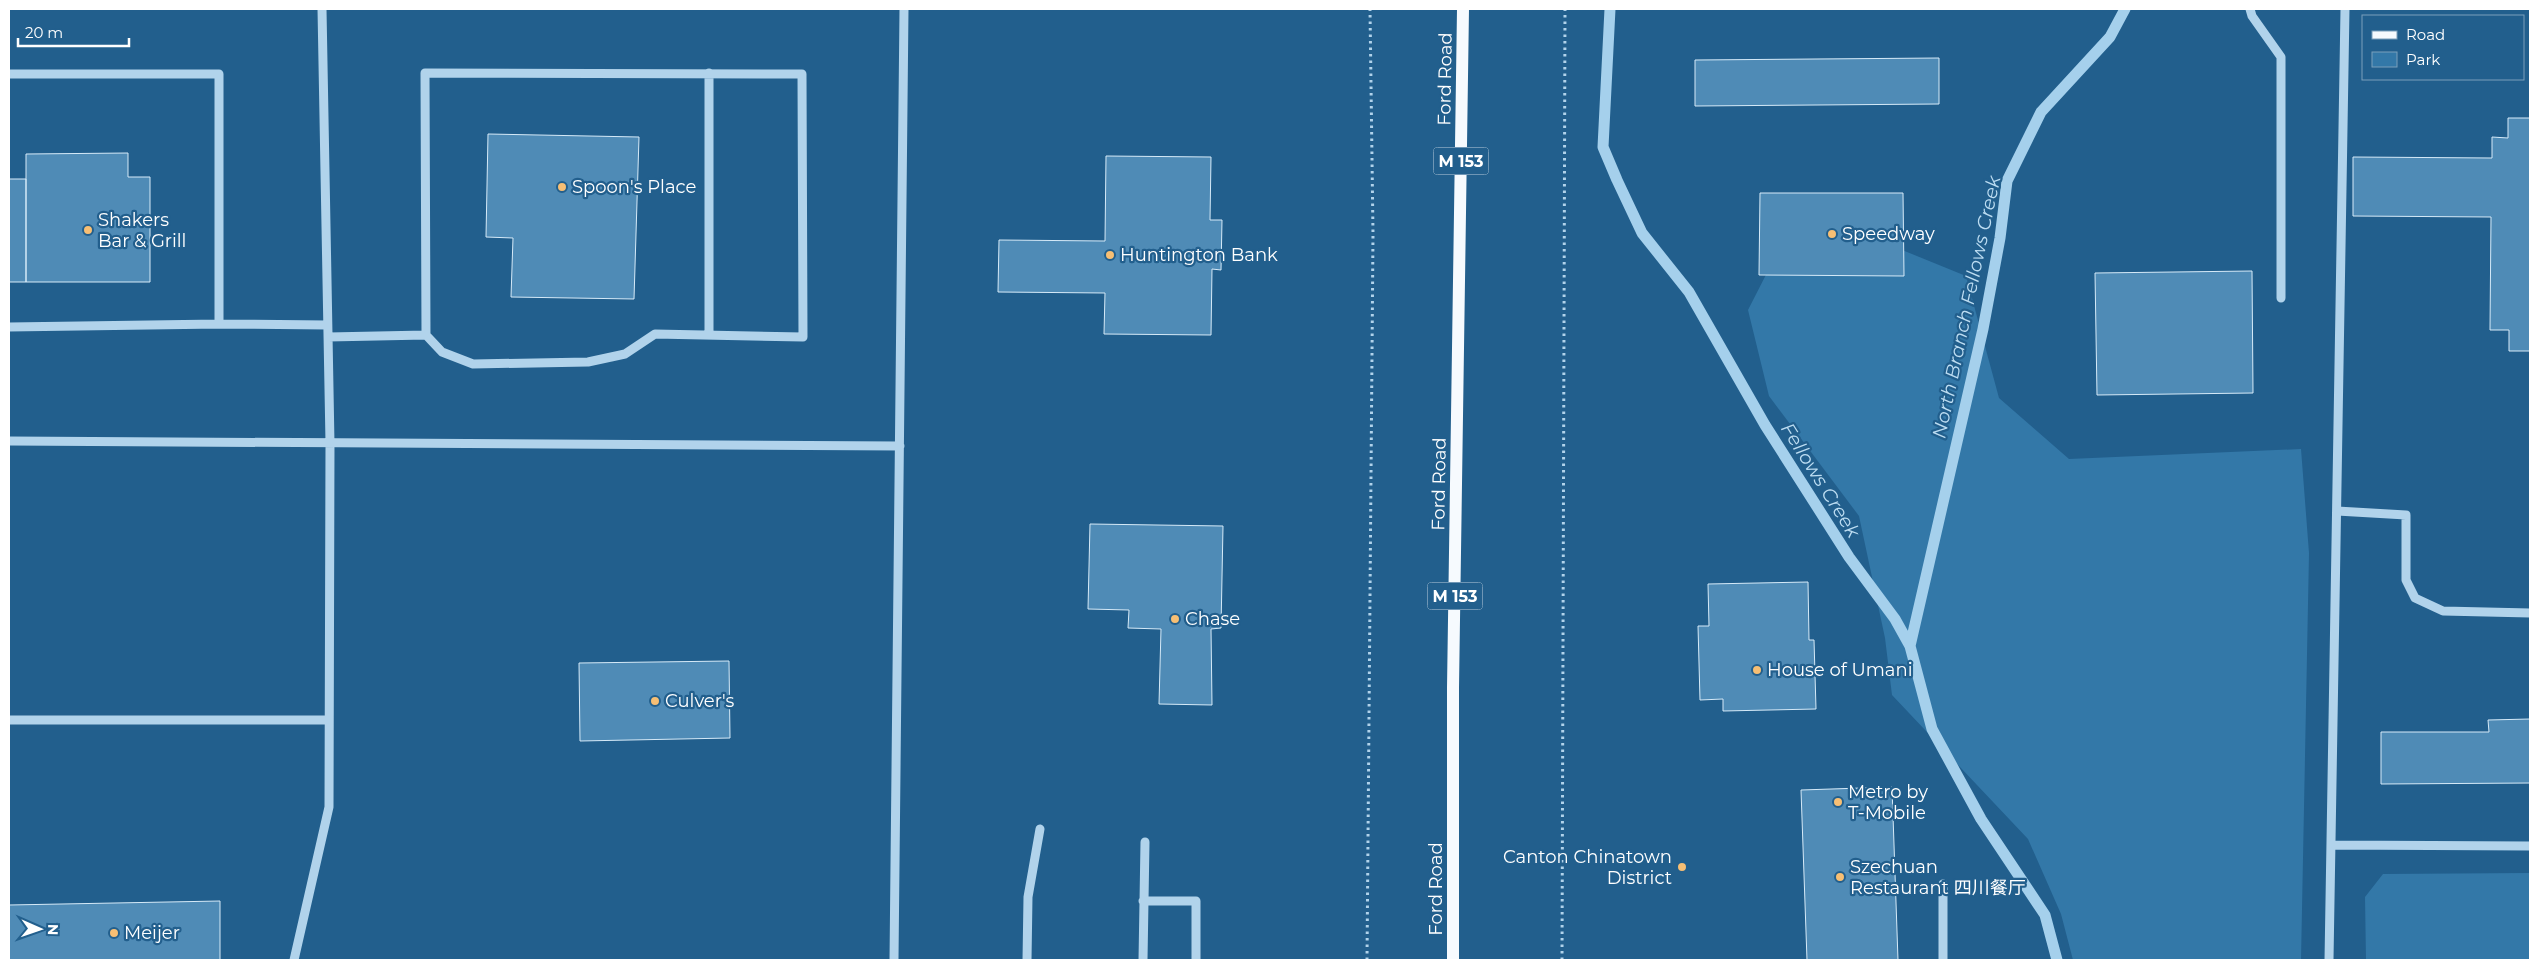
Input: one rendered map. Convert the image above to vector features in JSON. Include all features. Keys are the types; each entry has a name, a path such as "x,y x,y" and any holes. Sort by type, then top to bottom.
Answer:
{"main road":[{"name":"Ford Road","path":"1453,960 1453,688 1463,9"}],"lane":[{"path":"294,960 329,807 330,443 322,9"},
{"path":"894,960 904,9"},
{"path":"2250,9 2252,16 2281,57 2281,298"},
{"path":"2329,960 2346,9"},
{"path":"425,73 709,74 802,74 803,337 655,334 625,354 588,362 473,364 442,352 426,335 425,73"},
{"path":"9,74 219,74 219,324"},
{"path":"709,74 709,335"},
{"path":"9,327 219,324 328,325"},
{"path":"328,337 426,335"},
{"path":"9,441 900,446"},
{"path":"2337,511 2406,515 2406,580 2415,598 2443,611 2530,613"},
{"path":"9,720 329,720"},
{"path":"1027,960 1028,897 1040,829"},
{"path":"1143,960 1145,842"},
{"path":"2331,845 2530,846"},
{"path":"1943,884 1943,960"},
{"path":"1143,901 1196,901 1196,960"}],"path":[{"path":"1367,960 1373,234 1370,9"},
{"path":"1562,960 1565,9"}],"green space":[{"path":"1880,241 1966,276 1999,398 2069,459 2301,449 2309,553 2301,960 2073,960 2061,914 2028,839 1892,695 1885,638 1859,516 1769,396 1748,310 1773,261"},
{"path":"2530,873 2530,960 2366,960 2365,897 2383,874"}],"building":[{"path":"1939,58 1939,104 1695,106 1695,60"},
{"path":"2508,118 2530,118 2530,351 2509,351 2509,330 2490,330 2491,217 2353,216 2353,157 2492,158 2492,137 2508,138"},
{"name":"Spoon's Place","path":"488,134 639,137 634,299 511,297 513,238 486,237"},
{"name":"Shakers Bar & Grill","path":"128,153 128,177 150,177 150,282 26,282 26,154"},
{"name":"Huntington Bank","path":"1106,156 1211,157 1210,220 1222,220 1221,270 1212,269 1211,335 1104,334 1105,293 998,292 999,240 1105,241"},
{"path":"9,179 26,179 26,282 9,282"},
{"name":"Speedway","path":"1760,193 1903,193 1904,276 1759,275"},
{"path":"2252,271 2253,393 2097,395 2095,273"},
{"name":"Chase","path":"1090,524 1223,526 1221,628 1211,629 1212,705 1159,704 1161,629 1128,628 1129,610 1088,609"},
{"name":"House of Umani","path":"1808,582 1809,640 1814,640 1816,709 1723,711 1723,699 1700,700 1698,626 1709,626 1708,584"},
{"name":"Culver's","path":"729,661 730,738 580,741 579,663"},
{"path":"2530,719 2530,783 2381,784 2381,732 2489,732 2488,720"},
{"path":"1892,787 1898,960 1807,960 1801,790"},
{"name":"Meijer","path":"220,901 220,960 9,960 9,905"}],"waterway":[{"name":"Fellows Creek","path":"1610,9 1603,147 1617,180 1642,233 1689,292 1765,425 1849,557 1895,619 1910,646 1932,729 1981,819 2045,915 2057,960"},
{"name":"North Branch Fellows Creek","path":"1910,646 1983,329 2000,238 2007,181 2041,112 2110,37 2125,9"}],"place":[{"name":"Spoon's Place","path":"562,187"},
{"name":"Shakers Bar & Grill","path":"88,230"},
{"name":"Speedway","path":"1832,234"},
{"name":"Huntington Bank","path":"1110,255"},
{"name":"Chase","path":"1175,619"},
{"name":"House of Umani","path":"1757,670"},
{"name":"Culver's","path":"655,701"},
{"name":"Metro by T-Mobile","path":"1838,802"},
{"name":"Canton Chinatown District","path":"1682,867"},
{"name":"Szechuan Restaurant 四川餐厅","path":"1840,877"},
{"name":"Meijer","path":"114,933"}]}
